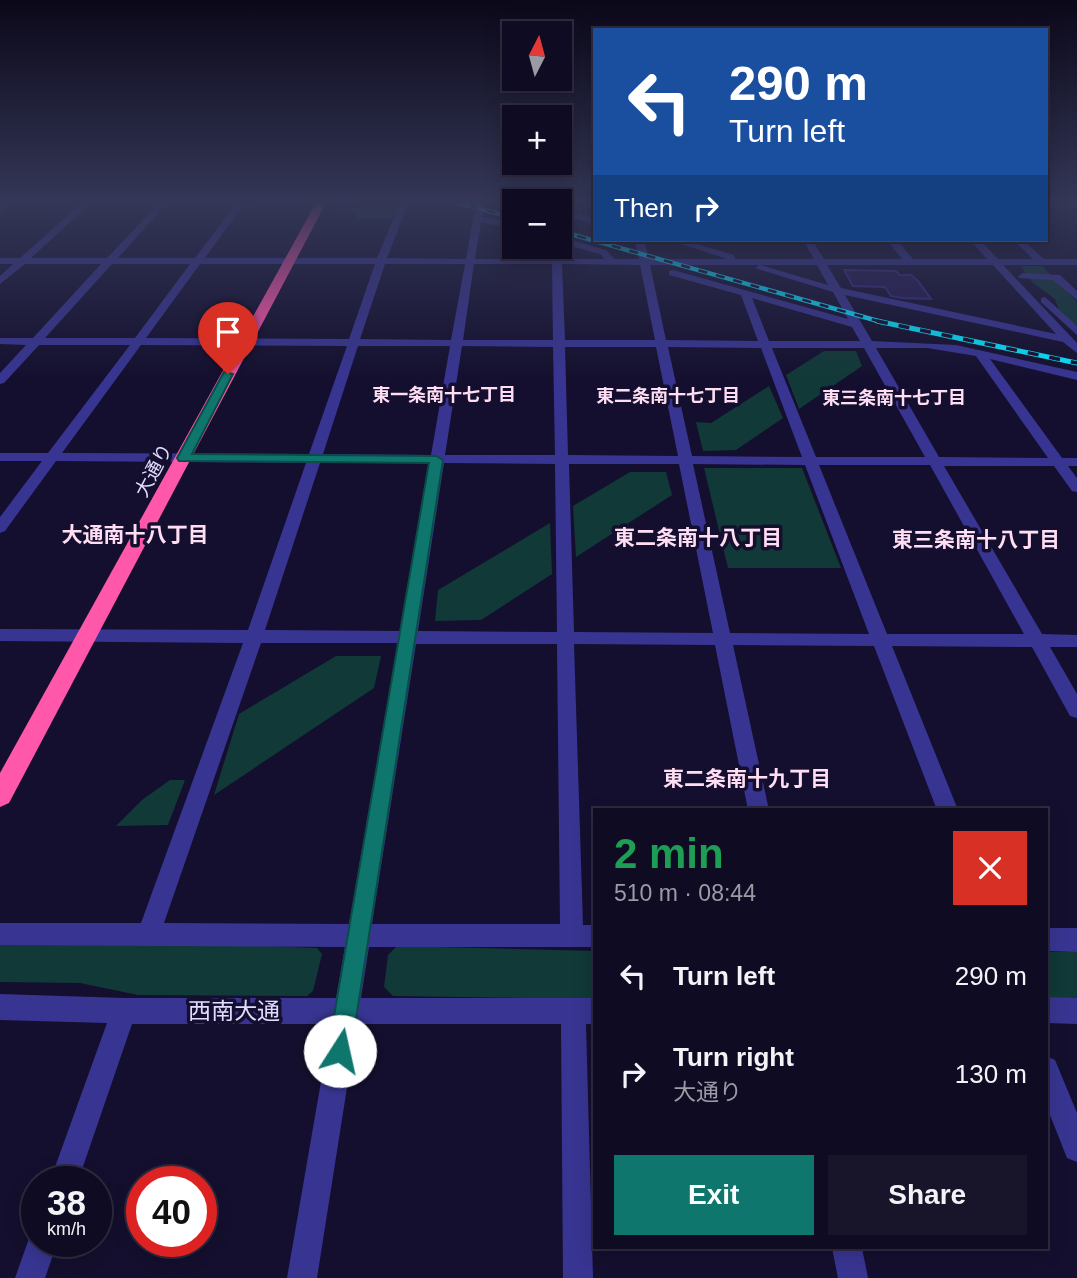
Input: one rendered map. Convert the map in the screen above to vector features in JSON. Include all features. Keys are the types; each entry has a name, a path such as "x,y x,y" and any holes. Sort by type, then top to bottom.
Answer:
{"highway":[{"name":"大通り","path":"0,796 291,261"}],"street":[{"path":"0,281 22,261"},
{"path":"0,380 110,261"},
{"path":"0,528 198,261"},
{"path":"258,261 474,261"},
{"path":"149,933 254,637 382,261"},
{"path":"302,1278 469,261"},
{"path":"0,934 583,936 565,638 557,261"},
{"path":"611,261 685,261"},
{"path":"739,261 836,290 1065,338"},
{"path":"781,261 1077,262"},
{"path":"645,262 758,808"},
{"path":"820,262 1077,711"},
{"path":"996,262 1077,350"},
{"path":"1009,262 1077,332"},
{"path":"673,273 857,325"},
{"path":"1023,276 1056,277 1077,297"},
{"path":"745,293 946,808"},
{"path":"0,341 927,345 1077,376"},
{"path":"981,355 1077,488"},
{"path":"0,457 1077,463"},
{"path":"0,635 1077,641"},
{"path":"1048,939 1077,940"},
{"name":"西南大通","path":"0,1007 124,1011 584,1011"},
{"path":"1048,1010 1077,1011"},
{"path":"69,1166 124,1011"},
{"path":"578,1278 584,1011"},
{"path":"1048,1074 1077,1149"},
{"path":"847,1249 853,1278"},
{"path":"30,1278 37,1257"}],"green space":[{"path":"1021,266 1042,266 1077,302 1077,328 1059,310 1055,299 1032,282"},
{"path":"824,351 856,351 862,366 799,409 786,375"},
{"path":"769,386 783,418 736,450 703,451 696,422 711,423"},
{"path":"704,468 802,468 841,568 728,568"},
{"path":"630,472 666,472 672,495 576,557 573,506"},
{"path":"550,523 552,574 481,620 435,621 438,590"},
{"path":"336,656 381,656 374,688 214,795 239,714"},
{"path":"170,780 185,780 168,825 116,826 142,800"},
{"path":"140,942 317,948 322,954 313,991 307,996 138,995 80,983 0,982 0,944"},
{"path":"397,946 593,951 593,999 393,996 384,987 388,955"},
{"path":"1048,952 1077,952 1077,1003 1048,1003"}],"building":[{"path":"844,270 896,271 900,275 911,275 931,299 891,296 885,287 853,286"}],"railway":[{"path":"665,261 881,322"},
{"path":"881,322 1077,363"},
{"path":"881,322 885,323"}],"district":[{"name":"東一条南十七丁目","path":"444,395"},
{"name":"東二条南十七丁目","path":"668,396"},
{"name":"東三条南十七丁目","path":"894,398"},
{"name":"大通南十八丁目","path":"135,535"},
{"name":"東二条南十八丁目","path":"698,538"},
{"name":"東三条南十八丁目","path":"976,540"},
{"name":"東二条南十九丁目","path":"747,779"}],"route":[{"path":"228,374 183,458 436,460 340,1051"}]}
